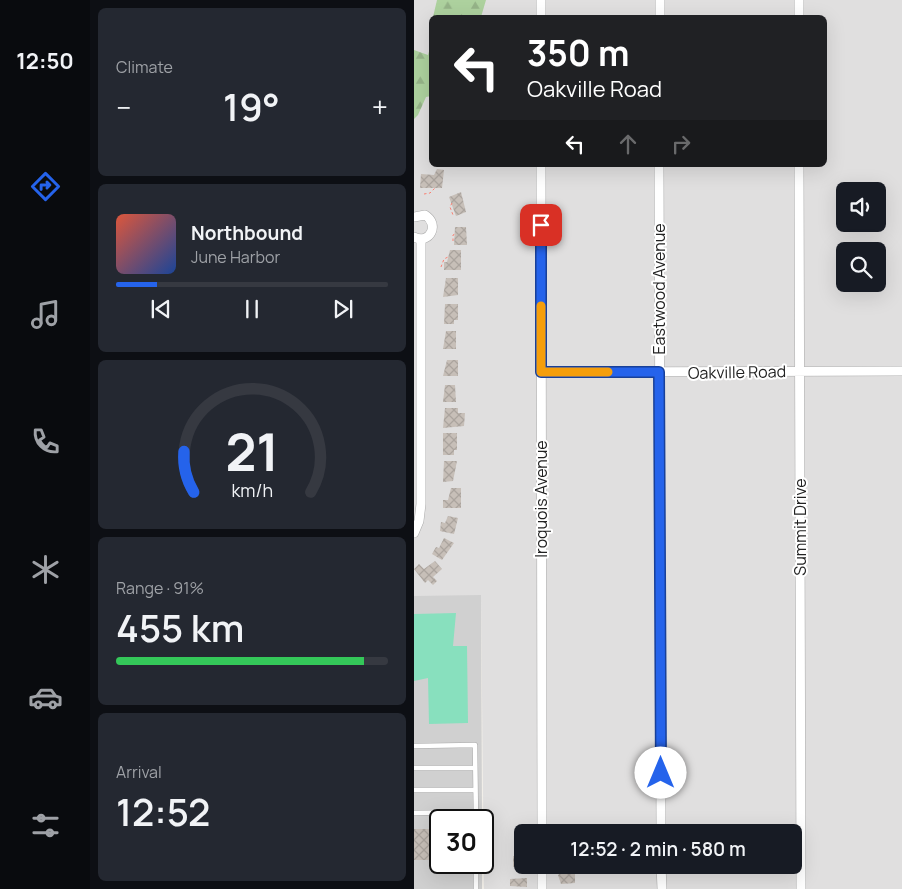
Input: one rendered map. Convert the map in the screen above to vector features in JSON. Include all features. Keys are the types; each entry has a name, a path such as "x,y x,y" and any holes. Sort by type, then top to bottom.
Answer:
{"street":[{"path":"541,0 541,15"},
{"path":"660,0 660,15"},
{"path":"799,0 799,15"},
{"name":"Iroquois Avenue","path":"541,167 542,824"},
{"name":"Eastwood Avenue","path":"659,167 661,824"},
{"name":"Summit Drive","path":"799,167 801,889"},
{"path":"414,217 425,215 433,223 431,234 418,238 422,504 419,521 414,533"},
{"name":"Oakville Road","path":"541,372 902,371"},
{"path":"542,874 542,889"},
{"path":"662,874 662,889"}],"lane":[{"path":"414,746 475,745 476,809"},
{"path":"414,768 475,768"},
{"path":"414,790 475,790"},
{"path":"414,813 429,813"},
{"path":"476,874 476,889"}],"path":[{"path":"424,194 432,192 435,188"},
{"path":"452,203 450,207 453,215"},
{"path":"453,241 453,235 455,234"},
{"path":"441,267 443,261 448,257"}],"shaded area":[{"path":"414,0 902,0 902,889 484,889 484,874 494,874 494,809 483,809 481,596 414,596"},
{"path":"481,595 482,809 429,809 429,874 482,874 482,889 414,889 414,596"}],"green space":[{"path":"437,0 486,0 482,15 433,15"},
{"path":"414,50 428,55 429,51 429,96 426,97 418,115 414,119"},
{"path":"456,613 453,646 467,646 468,723 429,724 428,678 414,681 414,614"}],"building":[{"path":"437,169 444,170 442,188 420,188 421,174 434,175"},
{"path":"461,192 466,212 456,216 449,197"},
{"path":"455,227 466,227 467,245 454,245"},
{"path":"450,250 461,250 461,270 444,270 444,262 447,262"},
{"path":"446,278 458,278 458,295 443,297"},
{"path":"445,304 458,304 458,320 454,320 454,324 444,324"},
{"path":"446,331 456,331 456,349 443,349"},
{"path":"447,360 458,360 458,376 443,376"},
{"path":"445,385 455,385 456,402 443,402"},
{"path":"445,408 458,408 458,413 465,413 464,426 443,428"},
{"path":"443,433 457,433 457,450 454,450 454,455 443,455"},
{"path":"444,461 457,461 453,481 443,482"},
{"path":"451,488 461,488 461,508 443,508 443,500 448,500"},
{"path":"448,516 458,518 454,534 440,531 441,522 445,523"},
{"path":"444,538 454,543 442,560 432,554 436,547 439,548"},
{"path":"435,561 442,569 433,577 437,581 433,585 428,580 425,583 414,569 419,564 424,569"},
{"path":"414,829 429,829 429,860 414,860"},
{"path":"575,874 575,883 561,884 558,875"},
{"path":"527,878 527,887 510,886 510,879"}],"slow traffic":[{"path":"541,306 541,372 608,372"}],"route":[{"path":"541,225 541,372 659,372 661,773"}]}
